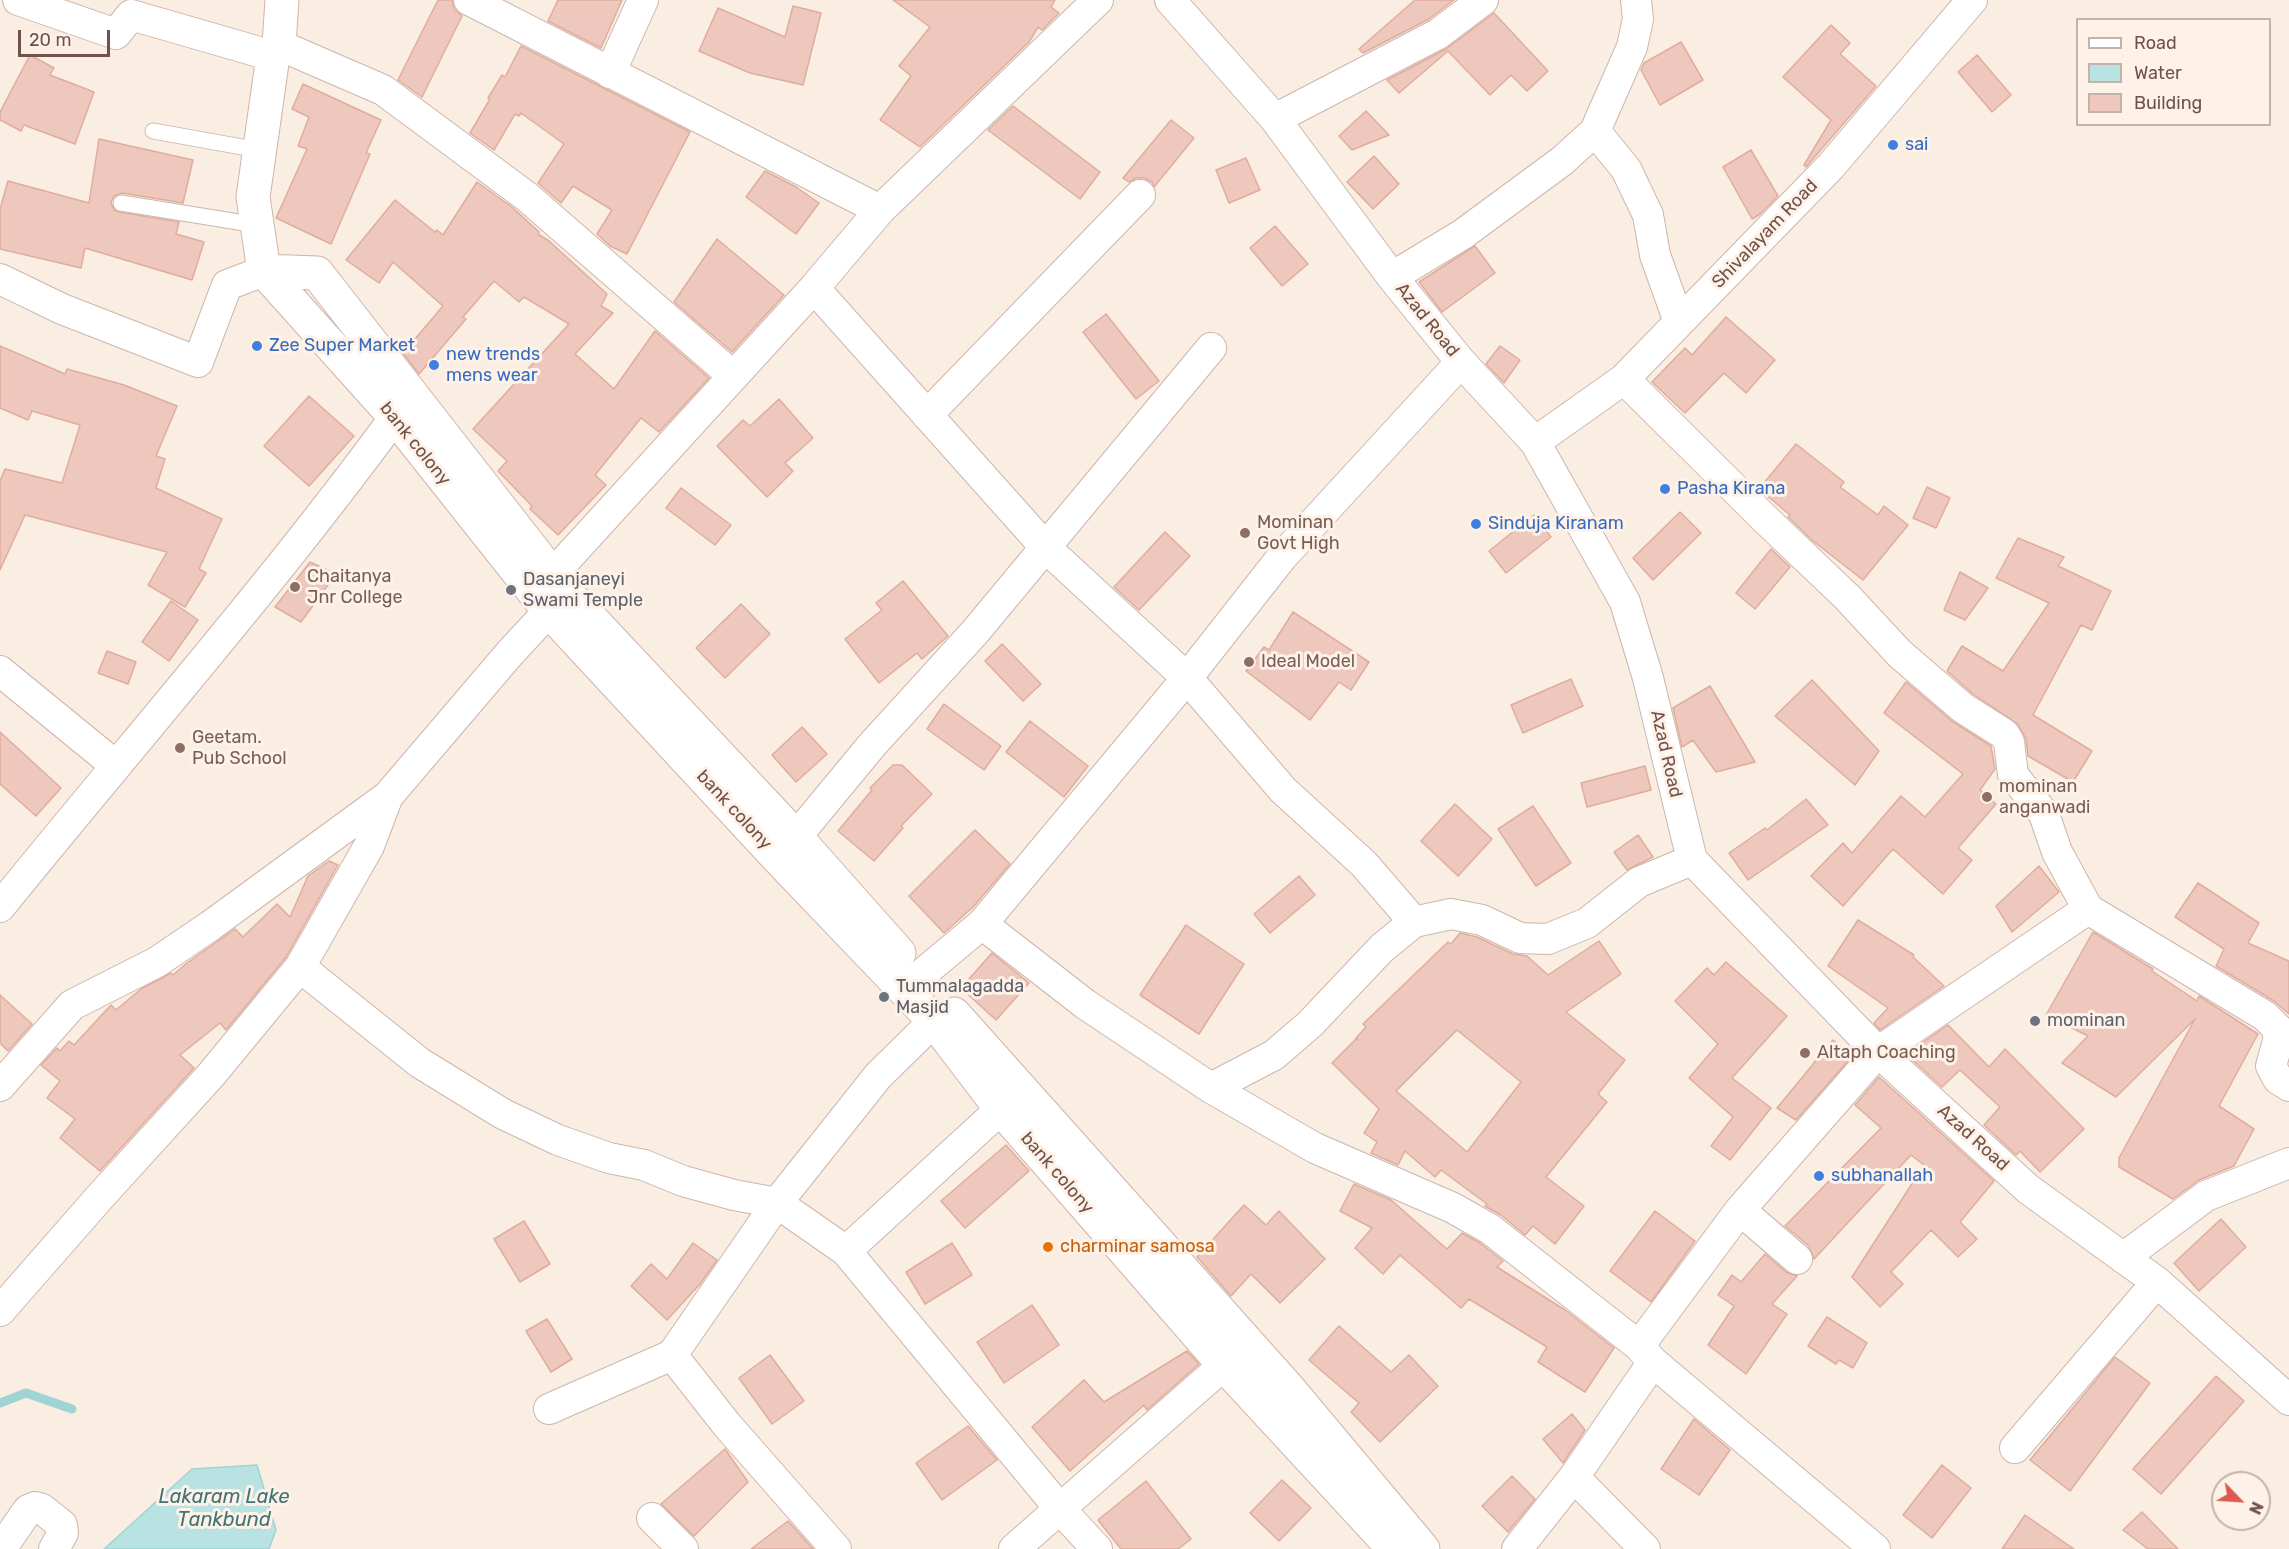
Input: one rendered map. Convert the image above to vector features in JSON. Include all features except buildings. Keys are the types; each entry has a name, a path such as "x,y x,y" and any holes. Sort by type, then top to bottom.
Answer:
{"main road":[{"path":"282,0 253,197 264,271 317,273 544,592 796,837 912,983 1289,1389 1423,1549"},
{"name":"bank colony","path":"264,271 395,417 544,592 777,857 912,983 934,1021 1001,1109 1224,1365 1394,1549"}],"street":[{"path":"18,0 116,34 131,15 276,51 383,90 526,196 733,376"},
{"path":"469,0 880,210"},
{"path":"610,73 643,0"},
{"path":"0,1086 72,1005 157,962 388,796 510,653 544,592 733,376 814,288 880,210 1098,0"},
{"name":"Azad Road","path":"1170,0 1275,118 1392,277 1461,362 1534,442 1625,602 1648,678 1692,860 1878,1052 2028,1189 2157,1282 2289,1400"},
{"path":"1275,118 1438,34 1483,0"},
{"path":"1392,277 1471,228 1562,161 1595,131 1632,47 1638,19 1636,0"},
{"name":"Shivalayam Road","path":"1534,442 1624,379 1832,166 1972,0"},
{"path":"1595,131 1626,169 1648,215 1655,255 1679,322"},
{"path":"927,415 1140,195"},
{"path":"0,279 62,309 198,362 227,285 264,271"},
{"path":"814,288 1046,548 1187,678 1283,790 1364,864 1414,922"},
{"path":"796,837 872,745 975,632 1211,348"},
{"path":"912,983 982,924 1187,678 1282,557 1461,362"},
{"path":"1624,379 1847,597 1899,654 1962,708 2004,734 2010,742 2013,775 2044,814 2057,852 2088,909 2265,1016 2278,1029 2278,1041 2271,1066 2278,1079 2289,1086"},
{"path":"0,906 255,597 347,483 395,417"},
{"path":"0,671 115,765"},
{"path":"0,1311 211,1075 300,967 369,846 388,796"},
{"path":"1211,1089 1274,1055 1310,1024 1382,948 1414,922 1451,914 1482,920 1520,938 1548,939 1587,923 1639,882 1692,860"},
{"path":"1517,1549 1574,1477 1646,1354 1740,1210 1878,1052 2088,909"},
{"path":"982,924 1085,1004 1211,1089 1315,1148 1453,1208 1490,1229 1646,1354 1875,1549"},
{"path":"300,967 420,1063 503,1114 558,1140 609,1158 644,1165 683,1181 734,1195 777,1203 846,1251 1060,1509 1097,1549"},
{"path":"549,1409 672,1355 777,1203 878,1076 934,1021"},
{"path":"846,1251 1001,1109"},
{"path":"2123,1258 2206,1196 2289,1163"},
{"path":"1740,1210 1797,1259"},
{"path":"2015,1448 2157,1282"},
{"path":"672,1355 727,1425 836,1549"},
{"path":"1014,1549 1224,1365"},
{"path":"1574,1477 1645,1549"},
{"path":"1,1549 28,1510 35,1507 42,1509 62,1525 63,1533 54,1549"},
{"path":"652,1518 683,1549"}],"lane":[{"path":"153,131 260,150"},
{"path":"121,203 257,225"}],"water":[{"name":"Lakaram Lake Tankbund","path":"257,1465 276,1530 269,1549 104,1549 192,1469"}],"waterway":[{"path":"0,1403 26,1393 72,1409"}],"place":[{"name":"sai","path":"1893,145"},
{"name":"Zee Super Market","path":"257,346"},
{"name":"new trends mens wear","path":"434,365"},
{"name":"Pasha Kirana","path":"1665,489"},
{"name":"Sinduja Kiranam","path":"1476,524"},
{"name":"Mominan Govt High","path":"1245,533"},
{"name":"Chaitanya Jnr College","path":"295,587"},
{"name":"Dasanjaneyi Swami Temple","path":"511,590"},
{"name":"Ideal Model","path":"1249,662"},
{"name":"Geetam. Pub School","path":"180,748"},
{"name":"mominan anganwadi","path":"1987,797"},
{"name":"Tummalagadda Masjid","path":"884,997"},
{"name":"mominan","path":"2035,1021"},
{"name":"Altaph Coaching","path":"1805,1053"},
{"name":"subhanallah","path":"1819,1176"},
{"name":"charminar samosa","path":"1048,1247"}]}
